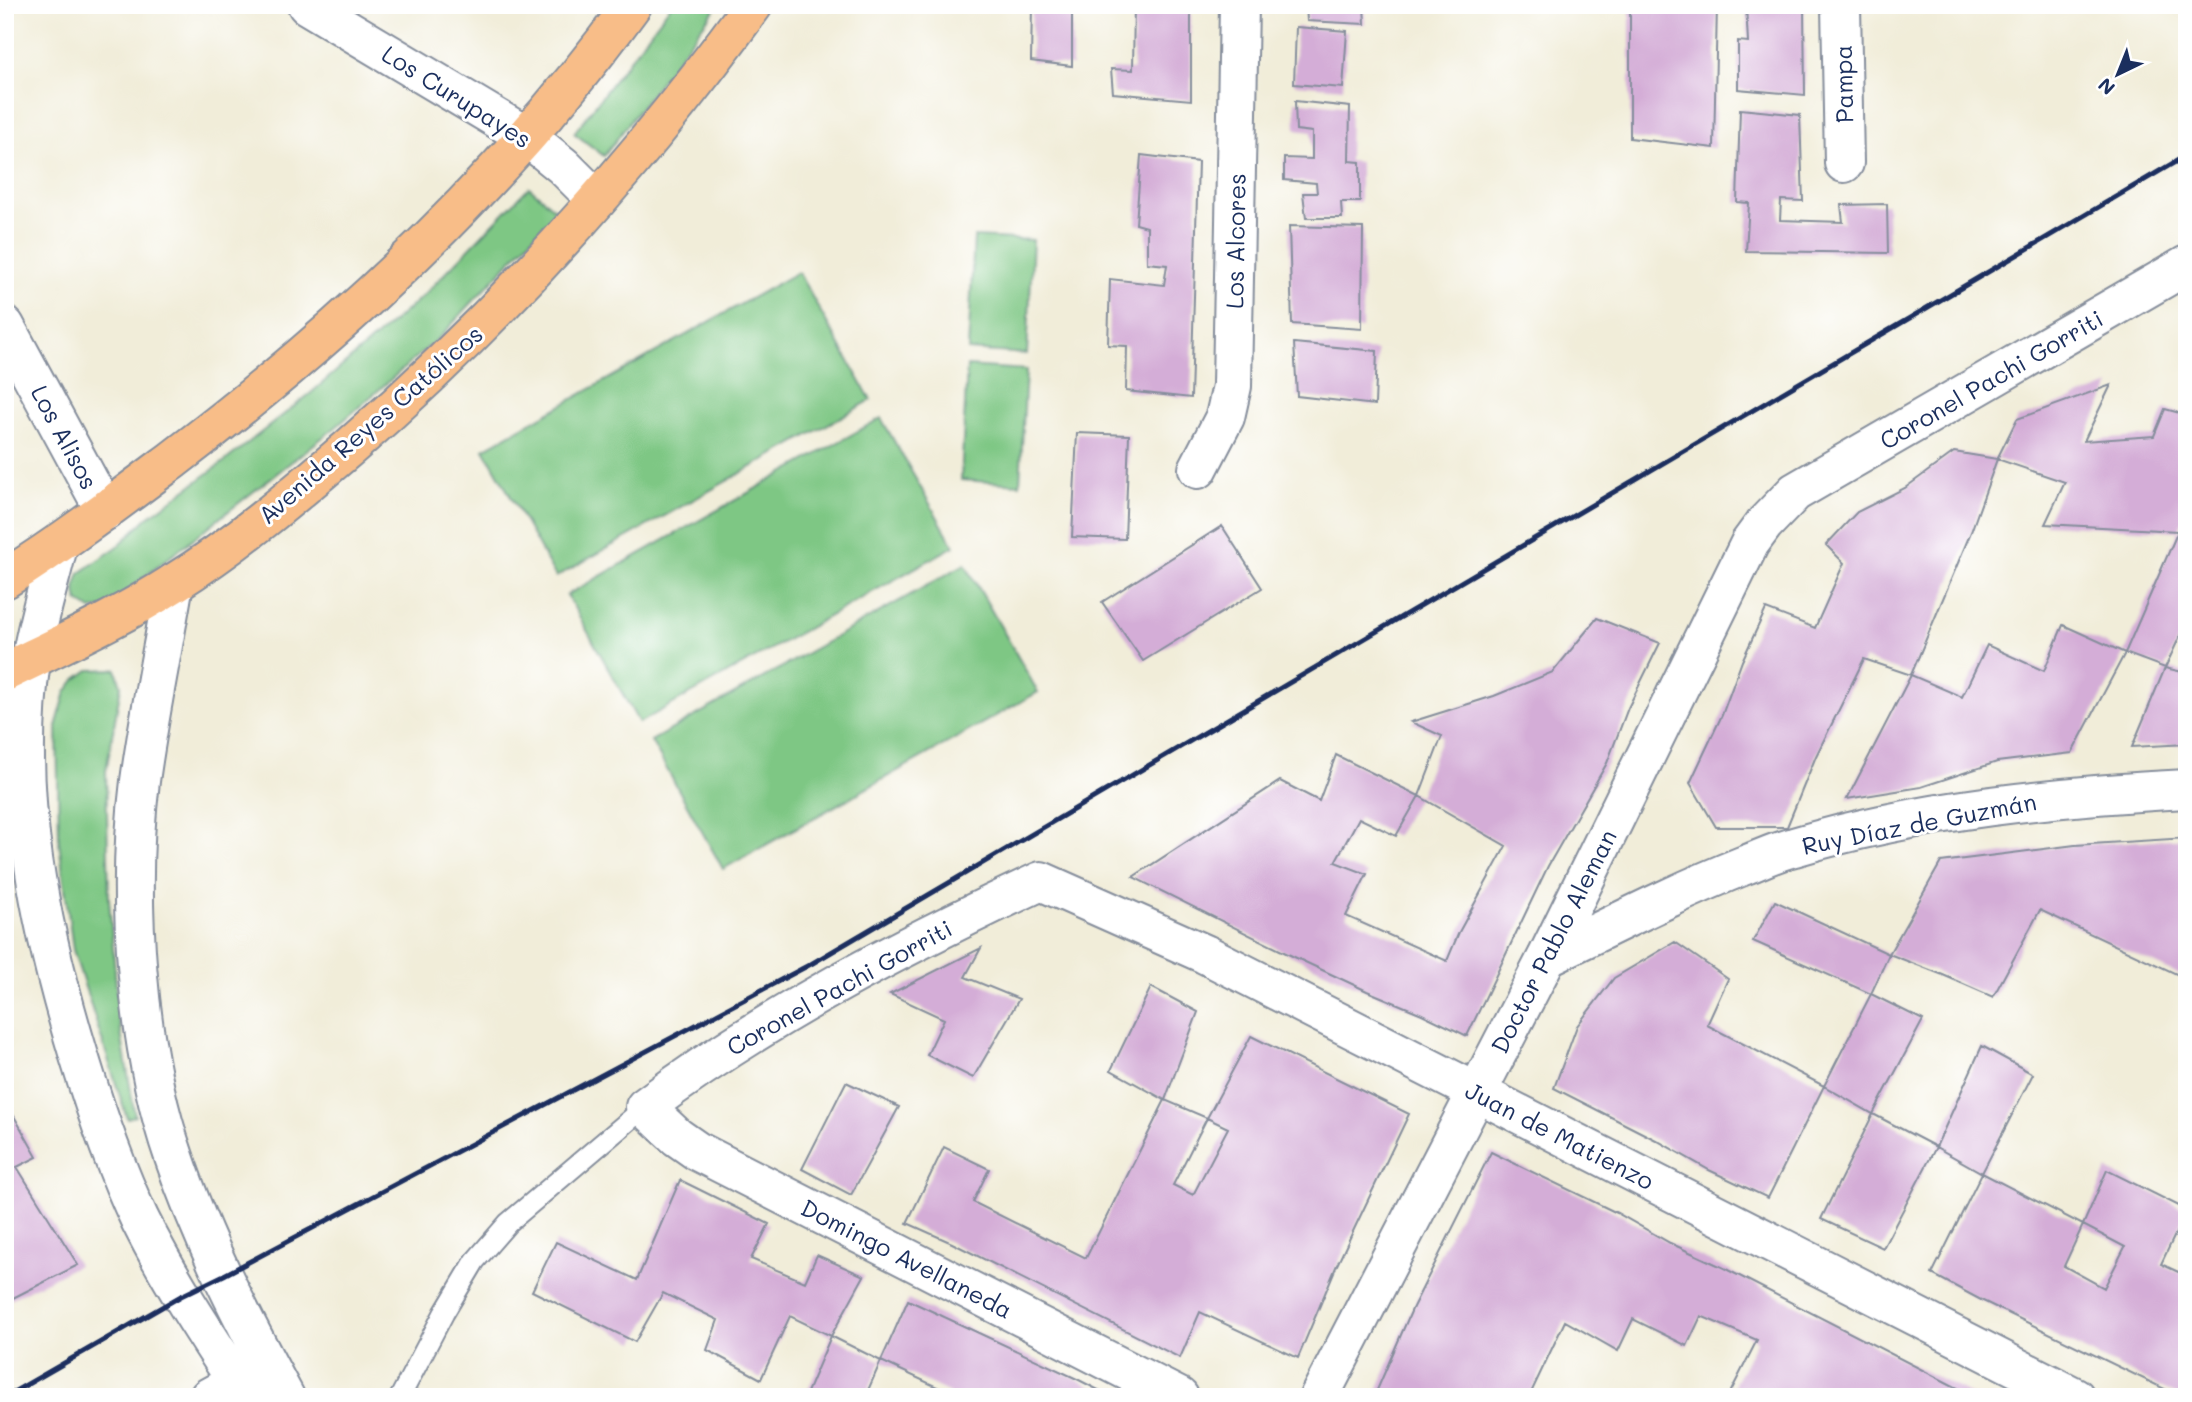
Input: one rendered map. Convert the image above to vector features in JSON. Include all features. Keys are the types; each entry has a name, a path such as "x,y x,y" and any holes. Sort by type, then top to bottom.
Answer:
{"main road":[{"path":"5,579 58,546 105,511 282,373 360,305 461,207 526,136 579,74 632,5"},
{"name":"Avenida Reyes Católicos","path":"18,665 116,616 174,583 260,521 414,391 483,325 597,200 707,68 753,5"}],"street":[{"name":"Los Curupayes","path":"307,5 526,136 563,166 597,200"},
{"name":"Los Alcores","path":"1198,469 1225,417 1232,386 1239,5"},
{"name":"Pampa","path":"1842,5 1844,163"},
{"name":"Coronel Pachi Gorriti","path":"1795,492 2181,276"},
{"name":"Los Alisos","path":"5,326 105,511"},
{"name":"Doctor Pablo Aleman","path":"1319,1397 1548,957 1750,543 1795,492"},
{"path":"58,546 18,665 26,737 28,835 48,945 98,1119 140,1219 181,1296 261,1389"},
{"path":"174,583 140,781 134,907 143,1014 157,1095 173,1155 261,1389"},
{"name":"Ruy Díaz de Guzmán","path":"1548,957 1698,884 1792,847 1920,818 2021,801 2187,789"},
{"name":"Coronel Pachi Gorriti","path":"645,1107 703,1064 869,967 952,922 1041,881"},
{"name":"Juan de Matienzo","path":"1041,881 1205,954 2075,1397"},
{"name":"Domingo Avellaneda","path":"645,1107 677,1137 697,1151 1179,1397"}],"lane":[{"path":"400,1396 475,1261 508,1223 645,1107"}],"green space":[{"path":"671,5 718,5 604,156 574,133"},
{"path":"529,187 557,211 441,336 336,427 106,607 91,610 78,601 75,588 80,573 117,547 148,517 311,393 423,296"},
{"path":"974,237 1033,240 1027,354 968,350"},
{"path":"798,272 871,400 556,577 484,449"},
{"path":"967,366 1026,370 1020,484 961,480"},
{"path":"881,418 954,546 639,723 567,595"},
{"path":"965,564 1038,692 723,869 651,741"},
{"path":"116,669 121,686 106,771 109,899 119,1021 135,1116 127,1118 73,950 59,842 57,723 66,692 75,680 89,670"}],"building":[{"path":"1032,5 1072,5 1072,66 1031,61"},
{"path":"1134,5 1191,5 1191,100 1113,93 1111,69 1133,70"},
{"path":"1306,5 1364,5 1365,24 1307,21"},
{"path":"1630,5 1717,5 1714,148 1630,138"},
{"path":"1746,5 1804,5 1805,95 1738,89 1738,41 1748,42"},
{"path":"1296,27 1347,31 1343,88 1294,84"},
{"path":"1295,101 1350,107 1349,161 1360,162 1360,202 1341,202 1342,218 1306,218 1303,193 1317,193 1316,183 1284,180 1284,158 1312,159 1312,132 1296,130"},
{"path":"1740,109 1800,115 1803,201 1781,200 1780,220 1843,222 1841,205 1887,204 1888,253 1746,251 1749,203 1737,202"},
{"path":"1141,155 1198,162 1191,398 1126,391 1127,346 1108,345 1110,279 1164,285 1167,265 1147,263 1147,227 1136,224"},
{"path":"1289,226 1363,228 1362,329 1292,324"},
{"path":"1294,343 1377,351 1375,405 1297,396"},
{"path":"2111,385 2084,441 2154,436 2165,409 2187,415 2187,512 2178,531 2045,524 2065,482 1997,459 2017,419"},
{"path":"1077,433 1129,435 1125,539 1072,537"},
{"path":"1954,452 1997,459 1971,532 1911,675 1864,659 1816,756 1787,827 1716,827 1690,783 1722,715 1742,661 1766,609 1815,628 1844,563 1826,545 1857,512 1905,488"},
{"path":"1222,526 1262,588 1143,661 1102,602"},
{"path":"2178,531 2187,531 2187,621 2165,668 2125,653"},
{"path":"1597,618 1660,643 1628,708 1607,763 1548,866 1467,1036 1288,954 1133,877 1280,781 1319,801 1336,755 1419,796 1442,736 1411,722 1494,696 1553,672","holes":["1419,796 1506,846 1459,932 1447,961 1346,916 1367,874 1335,862 1359,818 1396,836"]},
{"path":"2063,625 2125,653 2072,753 1997,762 1921,787 1847,799 1911,675 1962,697 1987,645 2044,671"},
{"path":"2165,668 2187,673 2187,744 2132,747"},
{"path":"2187,838 2187,979 2040,910 1993,997 1889,954 1941,862 2075,845"},
{"path":"1775,901 1889,954 1871,994 1753,941"},
{"path":"1675,942 1728,979 1707,1025 1824,1086 1768,1198 1554,1088 1577,1026 1614,978"},
{"path":"981,948 965,977 1019,999 973,1078 927,1055 944,1019 890,994"},
{"path":"1151,987 1198,1012 1165,1100 1111,1070"},
{"path":"1871,994 1923,1020 1873,1114 1824,1086"},
{"path":"1251,1036 1409,1114 1336,1267 1298,1358 1200,1312 1180,1358 907,1223 944,1147 989,1169 973,1202 1086,1258 1165,1100 1207,1118","holes":["1207,1118 1228,1128 1193,1195 1173,1185"]},
{"path":"1982,1046 2033,1074 1982,1173 1936,1147"},
{"path":"846,1082 899,1107 851,1195 802,1169"},
{"path":"5,1100 37,1157 17,1167 78,1265 5,1302"},
{"path":"1873,1114 1936,1147 1883,1248 1821,1219"},
{"path":"1491,1152 1617,1213 1670,1243 1975,1397 1728,1397 1757,1340 1701,1316 1687,1346 1633,1319 1618,1351 1565,1321 1529,1397 1374,1397 1413,1307"},
{"path":"2107,1170 2187,1210 2161,1264 2187,1276 2187,1397 2181,1397 1932,1274 1982,1173 2083,1225","holes":["2083,1225 2125,1247 2104,1288 2064,1266"]},
{"path":"680,1180 769,1224 751,1259 805,1282 817,1255 864,1276 831,1336 790,1316 761,1379 707,1350 718,1320 663,1293 635,1342 532,1291 556,1242 637,1280"},
{"path":"908,1300 1112,1397 948,1397 950,1393 881,1361"},
{"path":"831,1336 881,1361 865,1397 805,1397"}],"railway":[{"path":"5,1397 181,1296 811,964 2187,155"}]}
